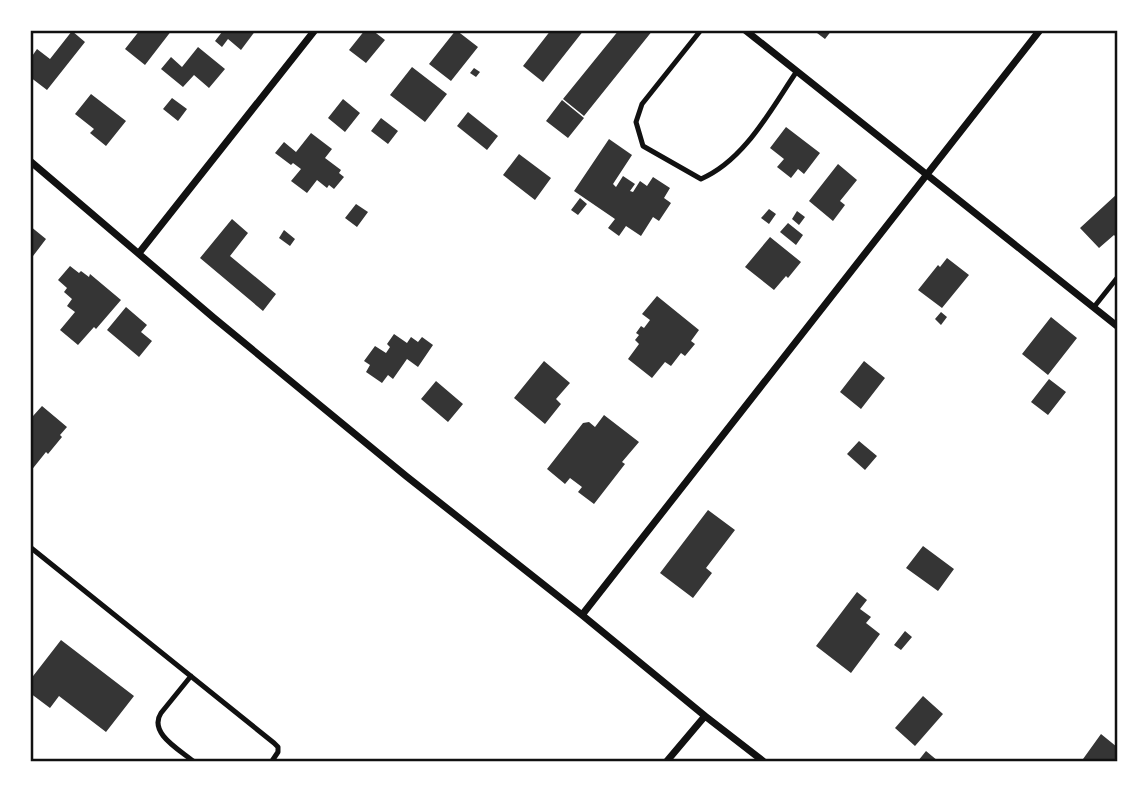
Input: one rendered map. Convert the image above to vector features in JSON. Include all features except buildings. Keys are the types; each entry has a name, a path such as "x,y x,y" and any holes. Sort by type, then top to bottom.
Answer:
{"street":[{"path":"139,253 315,30"},
{"path":"745,30 1117,326"},
{"path":"583,615 1040,30"},
{"path":"30,161 214,318 406,476 763,761"},
{"path":"667,761 705,716"}],"lane":[{"path":"701,30 642,104 636,122 643,146 701,178 715,173 745,146 797,71"},
{"path":"1094,307 1117,278"},
{"path":"30,547 274,743 278,752 272,761"},
{"path":"191,676 161,713 157,724 166,739 193,761"}]}
